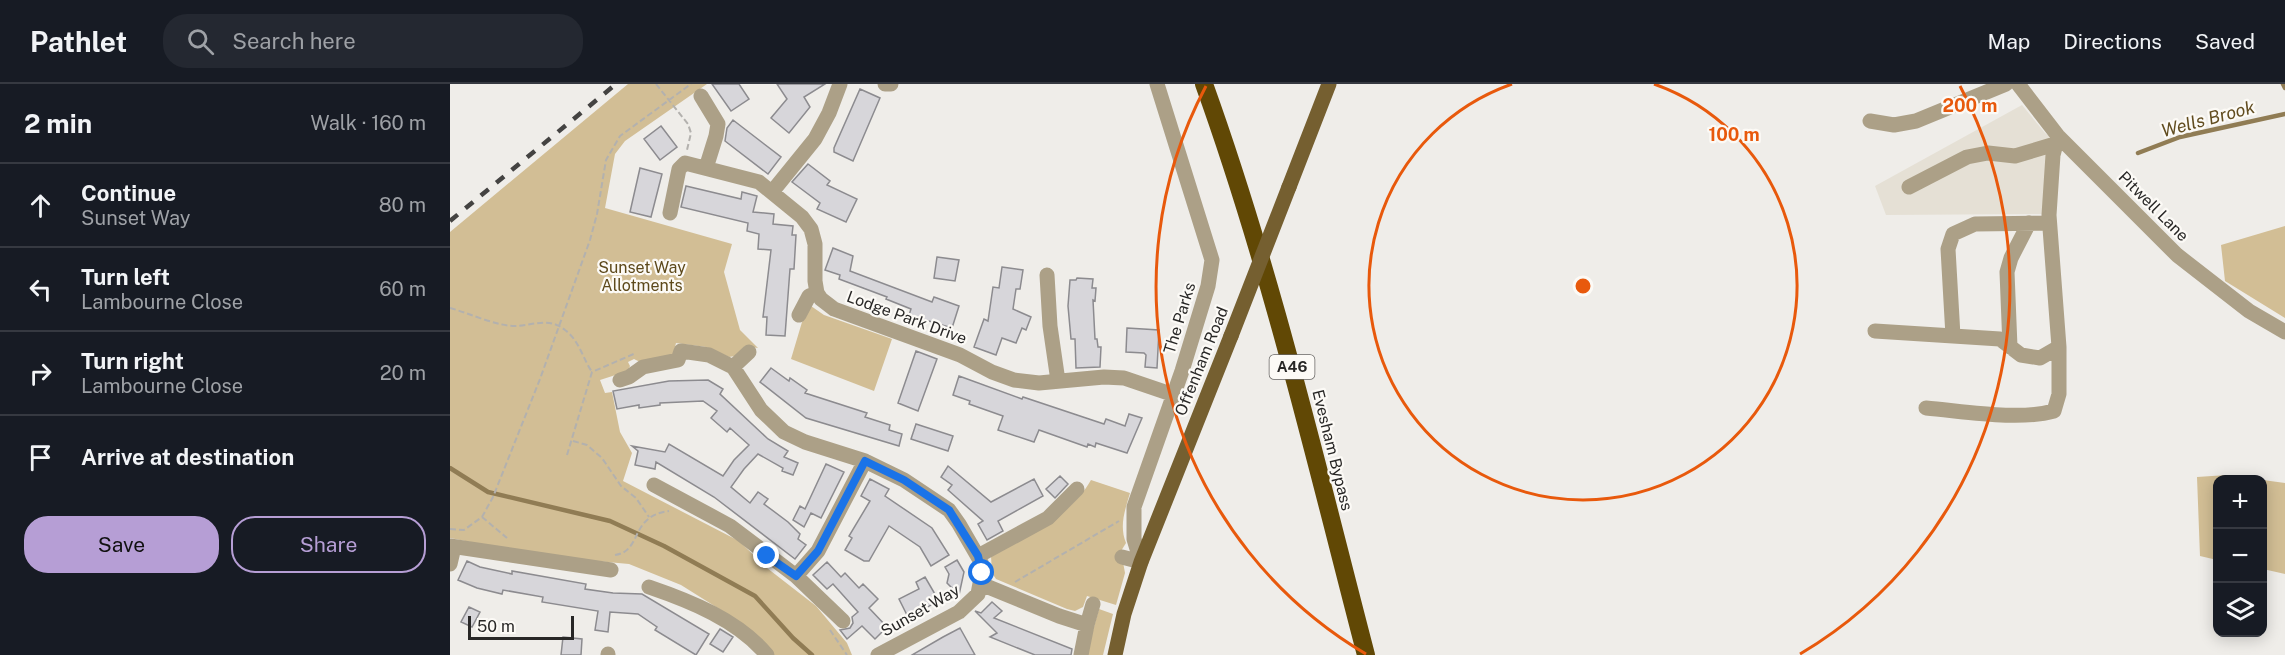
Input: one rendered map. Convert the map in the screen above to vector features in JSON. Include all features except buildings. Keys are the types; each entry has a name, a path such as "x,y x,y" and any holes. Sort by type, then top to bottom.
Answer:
{"highway":[{"name":"Evesham Bypass","path":"1204,84 1232,163 1284,338 1366,655"}],"main road":[{"name":"Offenham Road","path":"1115,655 1124,614 1141,562 1329,84"}],"street":[{"path":"772,192 815,139 829,113 840,84"},
{"path":"885,84 891,84"},
{"name":"The Parks","path":"1141,562 1134,539 1134,512 1182,371 1208,286 1212,260 1157,84"},
{"path":"1870,121 1894,125 1916,121 2006,84"},
{"name":"Pitwell Lane","path":"2018,84 2056,140 2177,255 2249,311 2285,332"},
{"path":"696,90 718,124 706,168"},
{"path":"1909,187 1967,157 1988,153 2015,156 2056,140 2049,223 2059,347 2060,394 2054,411 2042,415 1987,414 1926,408"},
{"path":"670,213 679,169 685,163 759,182 772,192 802,217 811,230 815,244 814,280 817,293 809,296 799,315"},
{"path":"2010,347 2007,272 2018,242 2029,223"},
{"path":"1953,336 1948,249 1953,234 1975,224 2049,223"},
{"path":"1047,275 1050,326 1058,381"},
{"name":"Lodge Park Drive","path":"817,293 820,299 834,309 950,351 1014,380 1039,383 1104,377 1124,378 1174,394"},
{"path":"1875,331 2000,339 2021,355 2040,358 2059,347"},
{"path":"620,380 629,377 635,366 678,360 681,351 710,355 733,367 749,352"},
{"name":"Sunset Way","path":"733,367 761,410 784,432 805,442 865,461 904,480 949,510 978,556 982,573 981,584 978,594 971,603 897,651 878,655"},
{"path":"796,576 822,544 865,461"},
{"path":"654,485 730,526 796,576 843,621"},
{"path":"978,556 1048,518 1077,489"},
{"path":"450,564 452,546 481,551 612,562"},
{"path":"1122,557 1141,562"},
{"path":"981,584 1087,625"},
{"path":"649,587 681,598 738,628 767,655"},
{"path":"1081,655 1093,604"}],"path":[{"path":"656,84 688,124 691,133 685,163"},
{"path":"450,529 464,531 482,517 502,479 590,240 606,160 620,136 668,100 696,90"},
{"path":"450,308 514,327 542,321 559,326 567,330 574,339 592,372"},
{"path":"572,440 587,445 602,458 621,486 636,498 649,517"},
{"path":"612,562 634,541 643,520 656,513 670,511"},
{"path":"1000,591 1134,512"},
{"path":"482,517 514,543"}],"shaded area":[{"path":"2022,105 2045,133 2052,138 2045,214 1886,215 1875,186"}],"green space":[{"name":"Sunset Way Allotments","path":"628,84 707,84 625,141 615,154 605,208 732,244 724,272 740,330 758,348 745,346 735,356 729,357 706,347 676,343 673,355 640,362 634,359 628,362 630,366 628,371 600,380 605,393 612,392 620,432 632,453 623,481 739,541 767,568 816,606 847,643 852,655 774,655 740,622 681,585 629,564 542,556 450,538 450,232"},
{"path":"2285,226 2285,318 2225,281 2221,245"},
{"path":"811,306 824,315 892,339 874,391 791,359 805,312"},
{"path":"2213,476 2213,559 2200,556 2197,477"},
{"path":"1091,480 1130,493 1123,524 1126,543 1121,551 1125,573 1116,605 1087,596 1083,607 1075,611 996,579 992,573 991,556 1059,515 1082,493"},
{"path":"2267,481 2285,483 2285,574 2267,570"},
{"path":"1099,609 1113,614 1103,655 1086,655"}],"waterway":[{"name":"Wells Brook","path":"2283,84 2285,88"},
{"name":"Wells Brook","path":"2138,153 2180,137 2285,114"},
{"path":"450,468 488,492 610,521 664,546 755,596 793,638 812,655"}],"railway":[{"path":"450,221 616,84"}],"route":[{"path":"767,556 796,576 818,551 865,461 904,480 949,510 978,556 982,573"}]}
